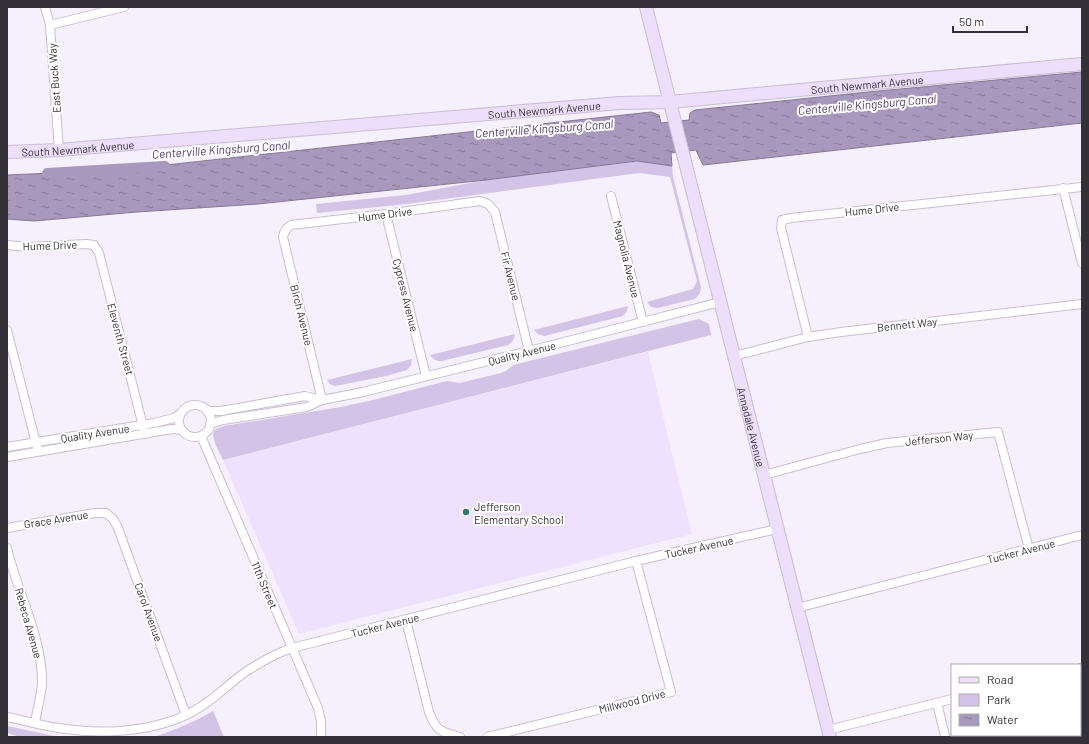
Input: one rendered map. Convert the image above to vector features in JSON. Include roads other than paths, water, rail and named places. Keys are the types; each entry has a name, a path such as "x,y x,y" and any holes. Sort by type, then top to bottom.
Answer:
{"street":[{"name":"East Buck Way","path":"45,7 50,25 59,150"},
{"path":"50,25 124,7"},
{"name":"Annadale Avenue","path":"646,7 829,734"},
{"name":"South Newmark Avenue","path":"7,152 59,150 620,102 670,102 1082,64"},
{"name":"Hume Drive","path":"808,337 781,228 782,220 1082,187"},
{"path":"1063,188 1082,264"},
{"name":"Magnolia Avenue","path":"611,196 643,322"},
{"name":"Hume Drive","path":"284,231 291,225 480,202 488,204"},
{"name":"Fir Avenue","path":"488,204 494,212 529,351"},
{"name":"Cypress Avenue","path":"386,214 426,376"},
{"name":"Birch Avenue","path":"284,231 283,237 322,400"},
{"name":"Hume Drive","path":"7,246 28,247 86,244 94,245"},
{"name":"Eleventh Street","path":"94,245 99,253 145,434"},
{"name":"Quality Avenue","path":"210,424 223,420 307,408 322,400 363,392 720,302"},
{"name":"Bennett Way","path":"734,356 808,337 872,328 1082,304"},
{"path":"7,330 38,452"},
{"name":"Quality Avenue","path":"207,411 221,411 305,396 322,400"},
{"path":"196,405 207,411 210,415 210,424 208,429 201,436 196,437 187,435 182,430 179,423 180,414 186,407 196,405"},
{"name":"Quality Avenue","path":"7,447 143,425 174,418 180,414"},
{"name":"Quality Avenue","path":"7,457 172,429 182,430"},
{"name":"Jefferson Way","path":"764,475 887,443 998,432 1029,549"},
{"name":"11th Street","path":"201,436 318,708 321,721 321,737"},
{"name":"Grace Avenue","path":"7,528 95,513 106,513"},
{"name":"Carol Avenue","path":"106,513 113,519 118,528 186,715"},
{"name":"Tucker Avenue","path":"7,717 66,729 98,732 148,728 186,715 209,701 246,672 278,653 292,648 636,561 777,529"},
{"name":"Tucker Avenue","path":"797,608 1082,535"},
{"name":"Rebeca Avenue","path":"7,548 11,566 38,648 42,684 35,723"},
{"name":"Millwood Drive","path":"487,737 671,692 636,561"},
{"path":"406,620 429,712 434,724 438,729 460,737"},
{"path":"829,734 951,699"},
{"path":"937,702 945,736"}],"water":[{"path":"1082,72 1082,123 703,165 696,150 671,153 672,166 637,161 486,180 258,204 34,221 7,219 7,175 120,170 651,112 659,115 661,123 689,120 690,113 695,110"}],"waterway":[{"name":"Centerville Kingsburg Canal","path":"47,173 165,166"}],"place":[{"name":"Jefferson Elementary School","path":"466,512"}]}
